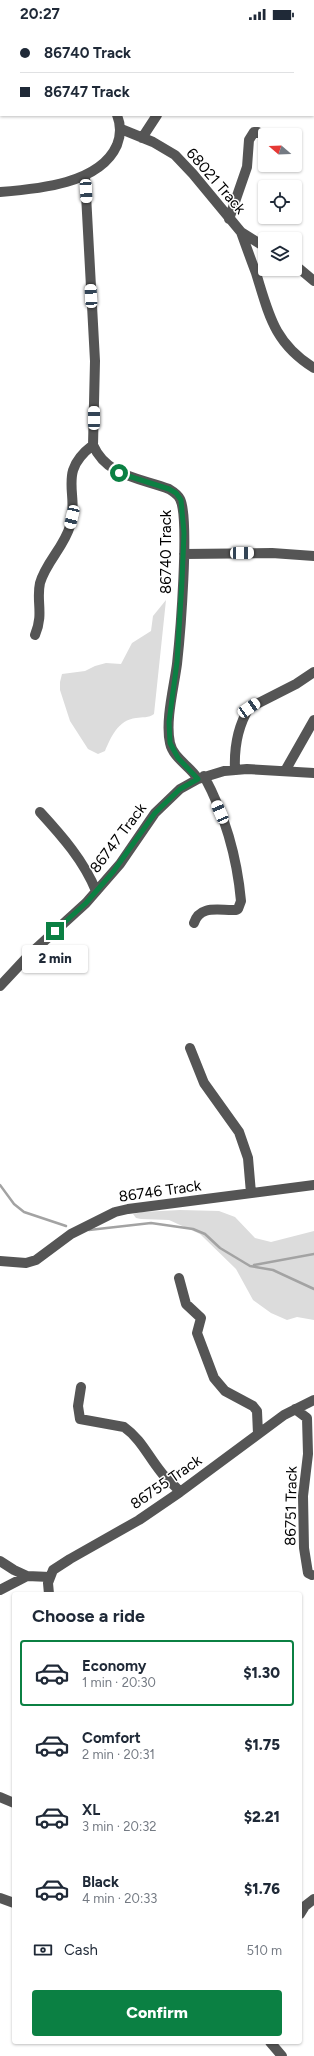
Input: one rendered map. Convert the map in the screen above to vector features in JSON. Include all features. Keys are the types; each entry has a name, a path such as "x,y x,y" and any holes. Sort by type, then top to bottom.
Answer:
{"street":[{"path":"0,192 39,187 85,176 96,171 110,157 119,141 121,129 117,116"},
{"path":"142,138 156,116"},
{"name":"68021 Track","path":"121,129 166,149 184,164 241,232 258,243"},
{"path":"229,219 247,167 249,140 254,132 258,132"},
{"path":"35,634 41,614 40,584 46,568 62,544 70,526 72,517 70,489 75,466 82,454 93,445 95,361 85,176"},
{"path":"241,232 266,310 275,329 294,354 314,368"},
{"path":"302,271 314,281"},
{"name":"86740 Track","path":"93,445 102,461 119,473 161,486 176,493 181,500 183,511 184,554 177,662 169,734 173,750 201,778 220,812 234,852 240,901 238,909 231,911 203,911 198,914 194,923"},
{"path":"184,554 272,553 314,556"},
{"path":"235,770 236,744 244,715 249,708 296,684 314,672"},
{"path":"285,771 314,720"},
{"name":"86747 Track","path":"0,986 30,954 86,903 120,864 155,813 180,789 201,778 235,770 314,773"},
{"path":"40,812 82,863 90,876 96,891"},
{"path":"190,1048 207,1087 234,1123 248,1158 251,1193"},
{"name":"86746 Track","path":"0,1261 26,1263 36,1260 70,1234 115,1212 128,1209 314,1185"},
{"path":"179,1278 186,1304 201,1318 197,1333 214,1378 225,1391 254,1406 257,1411 258,1434"},
{"path":"81,1387 78,1411 80,1419 124,1427 129,1430 142,1444 162,1474 174,1483 180,1492"},
{"name":"86755 Track","path":"50,1577 54,1570 70,1559 140,1520 258,1434 295,1409 314,1400"},
{"name":"86751 Track","path":"295,1409 307,1418 309,1436 303,1486 304,1548 308,1573 312,1575"},
{"path":"0,1561 27,1576 50,1577 48,1583 49,1592"},
{"path":"0,1590 27,1576"},
{"path":"0,1797 12,1802"},
{"path":"0,1898 12,1902"},
{"path":"302,1907 314,1899"},
{"path":"272,2044 282,2056"}],"shaded area":[{"path":"166,600 154,714 148,717 130,719 124,722 116,730 105,751 98,754 88,749 70,721 60,690 62,674 85,671 106,663 121,664 132,643 151,631 153,616"},
{"path":"180,1210 219,1211 235,1217 255,1238 271,1242 314,1231 314,1320 297,1317 287,1320 271,1313 253,1300 236,1269 200,1234 169,1220 141,1219 136,1218 133,1214 142,1212"}],"waterway":[{"path":"0,1185 14,1204 24,1212 66,1226"},
{"path":"89,1230 151,1223 193,1229 205,1234 220,1248 250,1266 273,1270 314,1289"},
{"path":"254,1265 314,1254"}],"route":[{"path":"55,931 86,903 120,864 145,825 155,813 180,789 198,779 193,772 178,758 170,743 169,734 169,722 177,662 183,565 184,533 181,500 176,493 169,489 119,473"}]}
